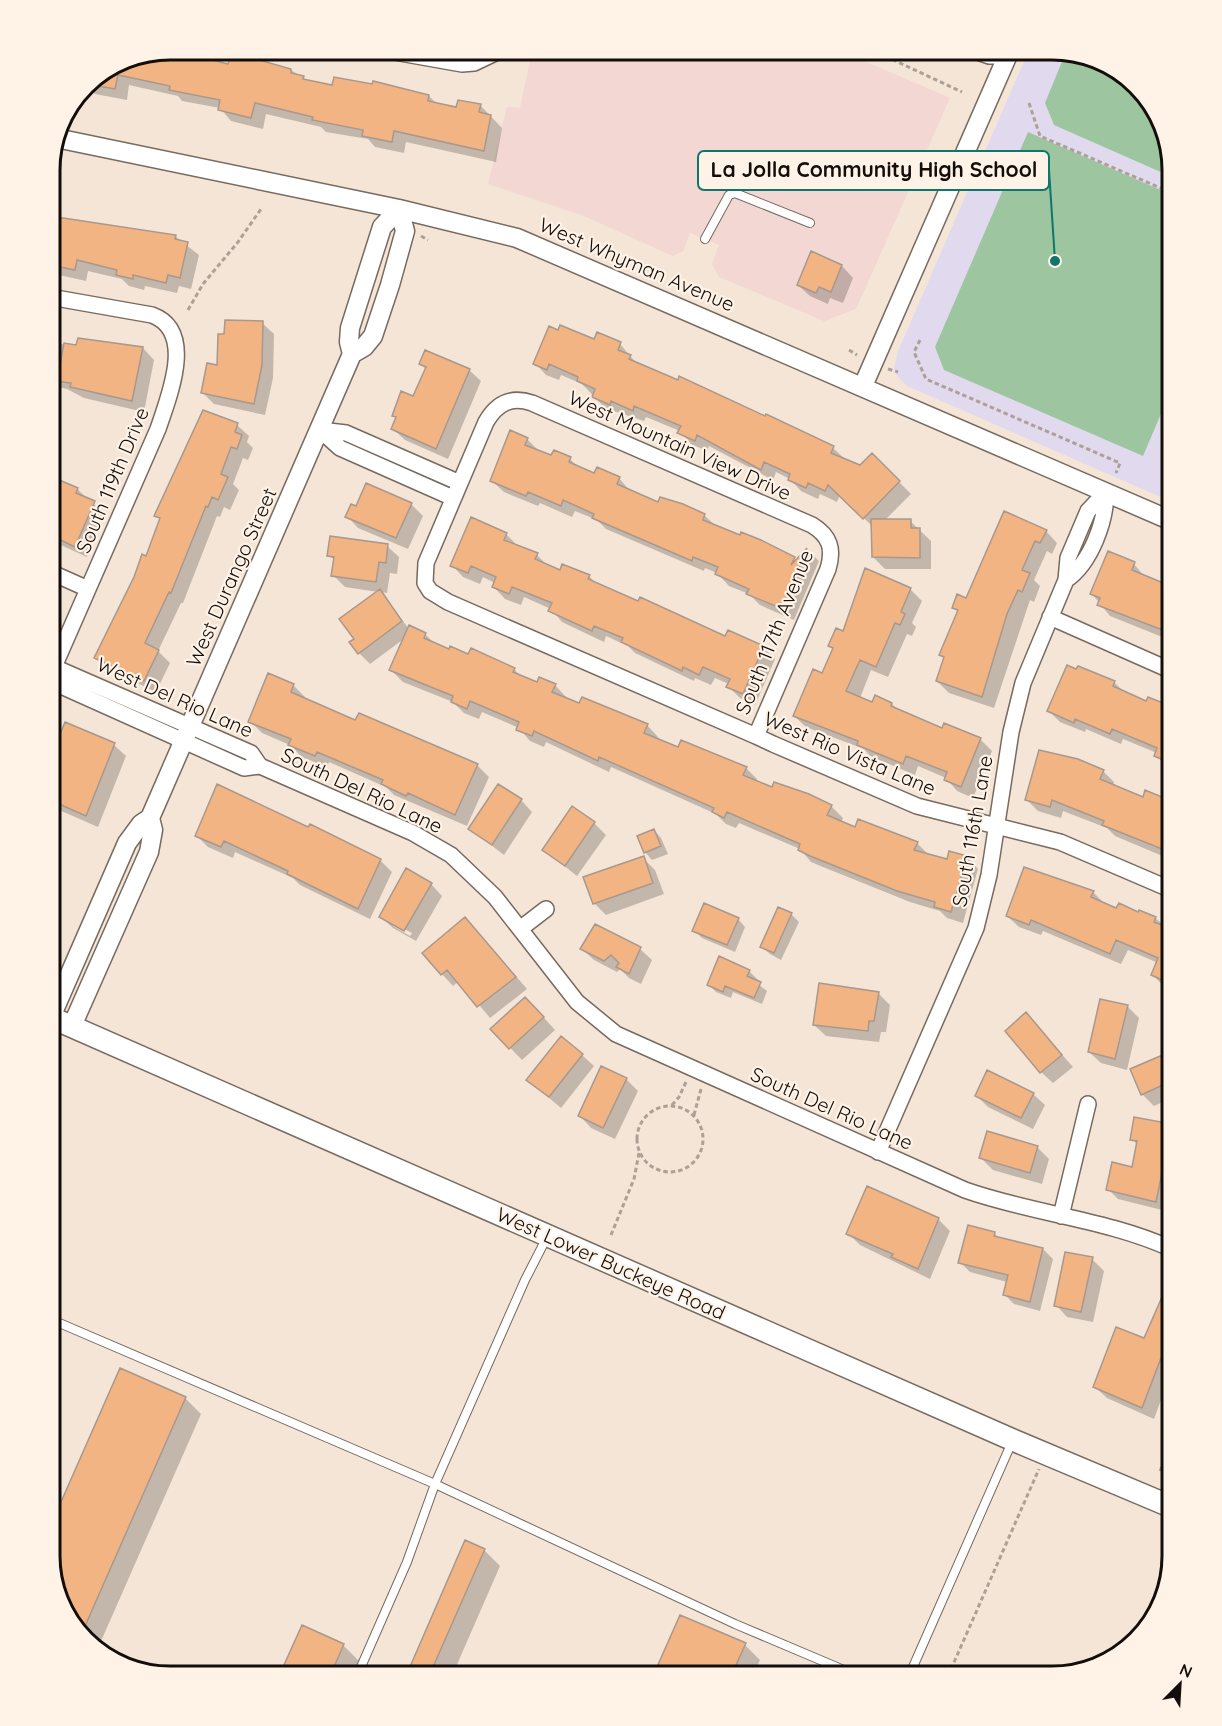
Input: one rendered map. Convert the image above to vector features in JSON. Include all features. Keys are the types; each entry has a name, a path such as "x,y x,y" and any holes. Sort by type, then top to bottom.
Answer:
{"main road":[{"name":"West Lower Buckeye Road","path":"60,1025 548,1235 1045,1454 1162,1502"}],"street":[{"path":"439,60 462,64 480,60"},
{"path":"863,386 1003,60"},
{"name":"West Whyman Avenue","path":"65,140 399,209 500,232 535,244 1162,516"},
{"name":"West Durango Street","path":"60,1016 149,852 153,830 150,818 321,430 352,354 349,342 350,328 382,227 399,209"},
{"name":"South 119th Drive","path":"60,299 152,315 172,328 177,343 165,410 60,654"},
{"name":"West Mountain View Drive","path":"460,483 486,422 497,406 514,399 532,403 812,525 827,536 831,544"},
{"path":"321,430 346,433 460,483 453,498 340,448 321,430"},
{"name":"South 116th Lane","path":"878,1152 976,928 989,875 1018,699 1066,580 1068,558 1088,512 1106,492"},
{"name":"West Rio Vista Lane","path":"453,498 426,563 425,583 430,591 448,602 917,806 1060,842 1162,885"},
{"name":"South 117th Avenue","path":"756,736 828,569 831,544"},
{"path":"60,576 88,589"},
{"path":"1050,617 1162,666"},
{"name":"West Del Rio Lane","path":"60,679 187,734 251,753 261,766"},
{"name":"South Del Rio Lane","path":"261,766 439,847 474,874 577,1002 609,1029 965,1190 1132,1233 1162,1245"},
{"path":"520,929 546,909"},
{"path":"1061,1216 1088,1104"}],"lane":[{"path":"705,239 729,195 735,193 745,195 810,223"},
{"path":"361,1666 407,1562 435,1484 525,1280 548,1235"},
{"path":"60,1323 435,1484 735,1624 834,1666"},
{"path":"913,1666 1013,1440"}],"path":[{"path":"893,60 962,92"},
{"path":"1029,103 1040,136 1162,188"},
{"path":"188,310 203,284 238,242 261,209"},
{"path":"920,340 914,352 926,379 1120,463 1116,473"},
{"path":"611,1235 638,1165 638,1132 643,1121 652,1112 670,1106 680,1097 686,1082"},
{"path":"694,1116 694,1108 701,1089"},
{"path":"639,1152 646,1162 657,1170 670,1173 682,1170 693,1163 700,1153 703,1140 701,1127 694,1116 683,1109 670,1106"},
{"path":"638,1165 646,1162"},
{"path":"952,1666 1045,1454"},
{"path":"1160,1472 1162,1468"}],"shaded area":[{"path":"530,60 862,60 950,98 856,309 824,321 719,277 712,264 719,245 690,233 683,251 673,256 584,216 488,184 507,107 520,108"},
{"path":"1025,60 1059,60 1087,66 1101,71 1130,92 1154,128 1161,156 1162,498 907,386 897,376 894,369 898,351"}],"green space":[{"path":"1062,60 1101,71 1130,92 1147,115 1158,142 1162,173 1054,125 1045,103"},
{"path":"1028,132 1162,191 1162,411 1143,456 944,370 935,347"}],"building":[{"path":"213,60 228,64 229,60 259,60 291,69 291,73 304,76 303,79 332,85 334,77 372,84 373,81 429,95 428,101 456,107 458,100 481,104 479,112 491,115 484,151 394,131 392,142 362,136 363,130 312,120 313,117 255,103 251,118 218,110 220,100 169,90 170,86 118,75 115,89 99,86 128,68 149,62"},
{"path":"60,218 176,235 175,239 188,242 180,278 168,275 166,283 133,275 133,279 116,275 117,270 77,260 75,270 60,267"},
{"path":"811,251 842,265 831,292 819,287 816,293 797,285"},
{"path":"225,320 263,321 262,365 254,404 201,393 207,363 217,365 218,334 224,334"},
{"path":"560,325 594,339 597,332 621,342 618,350 631,355 629,359 678,380 679,376 765,416 766,414 834,446 831,453 860,465 872,453 900,481 863,519 828,485 825,491 808,483 806,488 788,480 790,474 764,462 761,470 697,435 695,441 677,433 681,426 634,406 633,411 611,401 610,405 592,397 595,389 577,381 578,377 549,364 547,370 533,364 549,326 558,330"},
{"path":"78,338 143,347 132,401 70,387 71,383 60,381 64,343 76,345"},
{"path":"425,350 470,369 436,449 391,429 396,417 392,416 401,391 413,396 426,367 419,364"},
{"path":"203,410 238,423 235,432 242,435 237,449 231,447 221,474 228,477 218,500 212,497 208,507 206,506 171,593 169,592 145,643 159,650 144,681 94,658 134,577 142,554 146,556 160,518 154,516"},
{"path":"510,430 528,438 525,445 551,455 554,450 571,457 569,462 594,473 597,467 620,477 617,484 658,502 660,497 683,504 705,514 703,520 740,535 741,532 761,540 795,557 791,565 807,548 783,609 746,594 749,589 715,574 718,567 693,557 692,561 592,518 594,514 563,500 561,506 528,492 526,496 490,481"},
{"path":"60,480 78,488 76,493 95,501 75,547 60,540"},
{"path":"366,483 412,503 396,538 345,517 351,504 356,506"},
{"path":"1004,511 1047,530 1040,543 1035,541 1022,570 1030,573 1022,592 1018,590 1007,614 982,697 936,681 944,657 939,655 958,610 952,608 957,594 966,598"},
{"path":"471,517 507,533 504,540 538,553 535,559 560,570 562,564 590,575 588,579 638,601 640,597 725,636 728,630 764,646 743,694 726,687 730,679 703,667 699,675 683,667 682,671 621,642 623,638 594,626 592,631 548,611 552,603 512,587 509,594 492,587 496,577 471,566 468,573 450,566"},
{"path":"871,519 911,519 911,528 920,528 920,558 872,557"},
{"path":"330,536 388,544 386,563 379,562 376,582 331,576 334,557 327,556"},
{"path":"1108,551 1135,562 1132,570 1162,582 1162,630 1097,605 1100,598 1090,594"},
{"path":"865,568 911,588 901,612 905,614 900,625 895,623 876,667 860,660 846,691 872,702 875,695 892,703 891,706 942,728 944,723 981,738 961,787 944,780 947,772 906,756 903,764 857,745 858,741 793,716 813,669 822,673 833,648 828,646 836,628 843,631"},
{"path":"380,589 402,621 358,654 349,642 354,639 339,619"},
{"path":"409,625 426,633 424,638 449,649 450,646 468,654 471,648 515,668 513,672 537,682 539,677 556,684 552,692 579,703 582,697 648,724 644,733 678,747 681,740 747,767 743,775 772,787 774,782 809,794 832,805 827,815 855,827 858,819 918,842 914,850 947,859 949,851 967,856 951,912 934,907 935,902 897,891 810,856 798,850 800,844 727,812 724,818 712,812 714,808 599,757 598,761 534,731 532,736 516,730 519,722 470,701 467,709 451,702 453,696 389,670"},
{"path":"1067,665 1076,669 1078,666 1115,681 1113,686 1146,701 1148,697 1162,703 1162,759 1154,756 1157,748 1112,729 1110,734 1075,719 1074,723 1047,711"},
{"path":"268,673 294,684 291,692 355,720 359,713 478,764 455,815 408,793 406,796 381,784 383,780 317,752 315,756 288,745 291,739 248,722"},
{"path":"65,722 115,743 86,816 60,804 60,734"},
{"path":"1039,750 1078,759 1104,770 1100,779 1143,797 1145,790 1162,797 1162,849 1102,825 1104,821 1052,800 1050,807 1025,800"},
{"path":"217,784 308,827 310,824 381,859 358,909 287,874 288,871 224,841 221,847 195,836"},
{"path":"498,784 522,799 492,845 468,829"},
{"path":"572,806 595,822 565,866 542,850"},
{"path":"654,829 661,846 644,853 637,836"},
{"path":"644,856 653,883 593,904 583,877"},
{"path":"1024,867 1094,891 1091,897 1116,908 1119,903 1156,917 1154,922 1162,925 1162,980 1151,975 1158,958 1116,940 1110,954 1031,920 1029,925 1006,916"},
{"path":"406,868 432,883 404,931 379,917"},
{"path":"704,903 739,918 727,945 692,931"},
{"path":"778,907 792,913 774,953 760,947"},
{"path":"465,917 516,977 477,1007 447,970 441,975 422,953"},
{"path":"595,924 641,947 629,974 616,967 619,963 611,955 604,961 580,949"},
{"path":"719,956 750,970 747,976 761,982 754,998 725,986 723,992 707,985"},
{"path":"819,983 879,992 874,1021 869,1021 868,1031 813,1025"},
{"path":"525,997 544,1017 509,1049 490,1029"},
{"path":"1100,999 1128,1005 1115,1059 1088,1052"},
{"path":"1026,1012 1062,1055 1040,1073 1005,1031"},
{"path":"561,1036 583,1054 549,1097 526,1080"},
{"path":"1162,1055 1162,1086 1141,1095 1130,1069"},
{"path":"601,1066 627,1078 603,1128 578,1116"},
{"path":"987,1070 1034,1093 1021,1118 975,1096"},
{"path":"1134,1117 1162,1122 1162,1173 1156,1202 1106,1190 1112,1162 1132,1167 1137,1141 1130,1140"},
{"path":"987,1131 1038,1146 1030,1173 979,1158"},
{"path":"867,1186 939,1218 918,1269 891,1257 893,1254 846,1234"},
{"path":"968,1225 995,1232 994,1236 1043,1248 1030,1302 1003,1295 1008,1275 958,1263"},
{"path":"1065,1252 1093,1257 1081,1312 1054,1306"},
{"path":"1162,1297 1162,1355 1142,1408 1093,1387 1116,1327 1144,1338"},
{"path":"120,1368 186,1397 85,1626 68,1598 61,1570 60,1504"},
{"path":"465,1540 485,1549 433,1666 410,1666"},
{"path":"680,1615 746,1643 736,1666 657,1666"},
{"path":"302,1625 344,1644 334,1666 284,1666"}],"place":[{"name":"La Jolla Community High School","path":"1055,261"}]}
